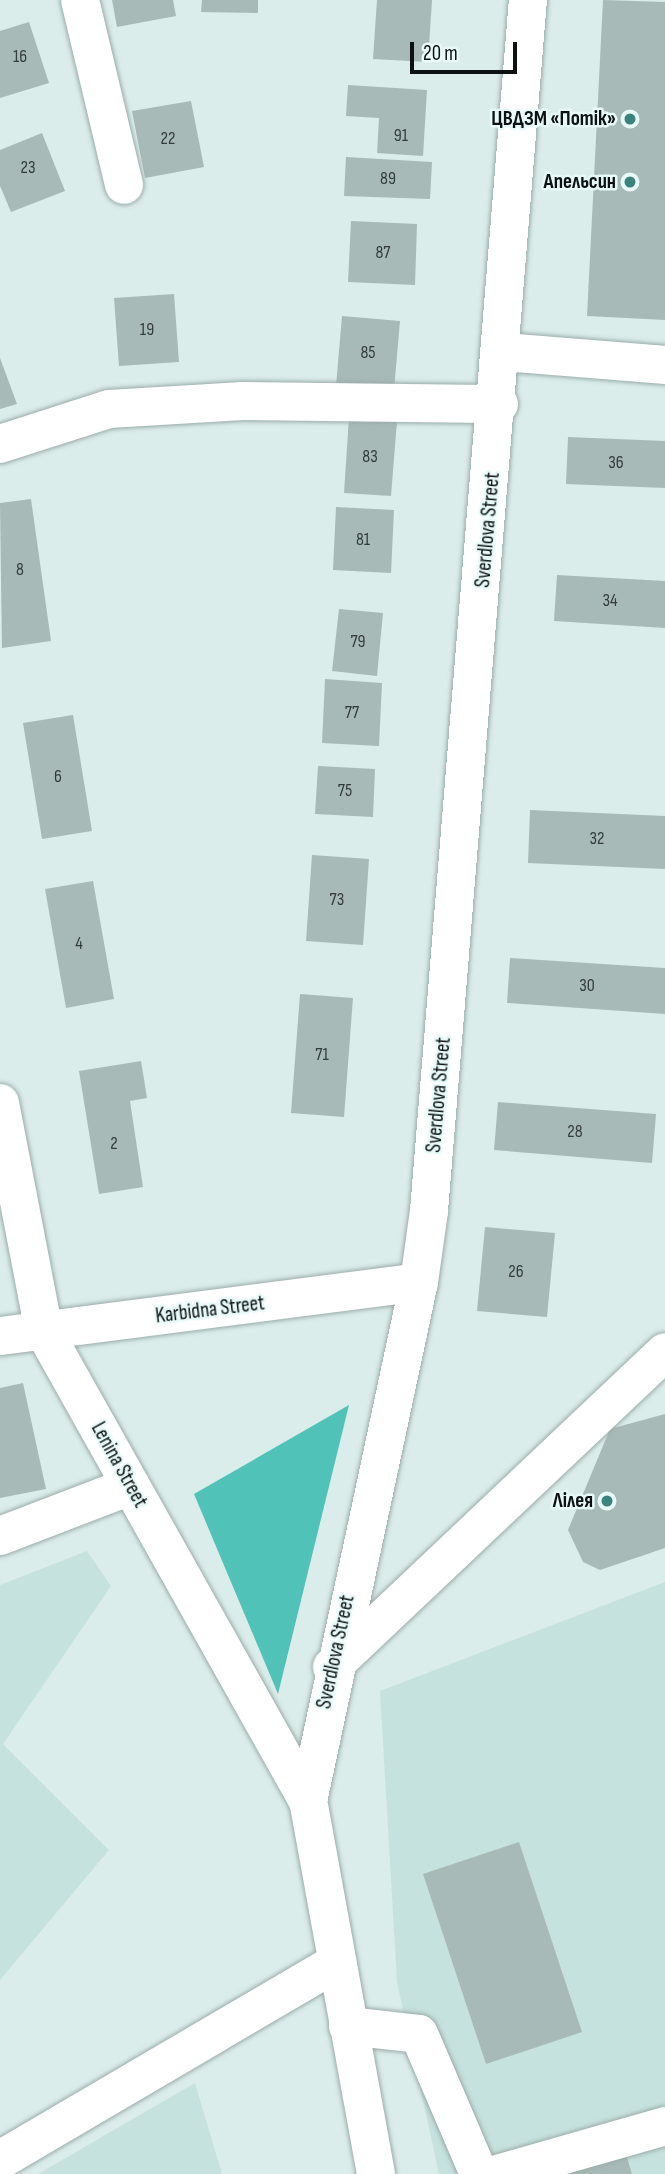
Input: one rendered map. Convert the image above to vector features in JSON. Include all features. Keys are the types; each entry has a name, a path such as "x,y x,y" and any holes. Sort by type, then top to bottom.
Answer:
{"street":[{"path":"80,0 124,185"},
{"name":"Sverdlova Street","path":"376,2174 308,1801 332,1667 419,1282 504,352 528,0"},
{"path":"504,352 665,365"},
{"path":"0,444 109,409 243,401 499,404"},
{"name":"Lenina Street","path":"0,1103 44,1331 308,1801"},
{"name":"Karbidna Street","path":"0,1336 419,1282"},
{"path":"332,1667 665,1352"},
{"path":"0,1536 130,1486"},
{"path":"0,2160 337,1962"},
{"path":"348,2026 419,2034 479,2174"},
{"path":"497,2174 665,2126"}],"shaded area":[{"path":"349,1405 278,1694 194,1494"},
{"path":"87,1551 111,1586 3,1744 109,1850 0,1980 0,1585"},
{"path":"665,1582 665,2174 439,2174 397,1982 380,1691"},
{"path":"195,2083 222,2174 38,2174"}],"building":[{"path":"112,0 173,0 176,16 117,27"},
{"path":"202,0 258,0 258,13 201,12"},
{"path":"377,0 432,0 428,62 373,59"},
{"path":"603,0 665,2 665,320 587,316"},
{"path":"29,22 49,83 0,98 0,31"},
{"path":"348,85 427,90 423,156 377,153 379,118 346,116"},
{"path":"191,101 204,167 145,178 132,111"},
{"path":"42,133 65,191 11,212 0,186 0,150"},
{"path":"346,157 432,162 430,199 344,196"},
{"path":"351,221 417,224 415,285 348,282"},
{"path":"174,294 179,362 119,366 114,298"},
{"path":"342,316 400,321 394,390 336,386"},
{"path":"0,358 17,404 0,409"},
{"path":"349,417 397,421 391,496 344,493"},
{"path":"568,437 665,441 665,488 566,484"},
{"path":"31,499 51,641 2,648 0,503"},
{"path":"336,507 394,510 391,573 333,570"},
{"path":"557,575 665,581 665,628 554,621"},
{"path":"339,609 383,613 377,676 332,671"},
{"path":"325,679 382,683 379,746 322,743"},
{"path":"73,715 92,831 42,839 23,723"},
{"path":"318,766 375,769 373,817 315,814"},
{"path":"530,810 665,816 665,869 528,863"},
{"path":"312,855 369,859 363,945 306,941"},
{"path":"93,881 114,999 66,1008 45,889"},
{"path":"510,958 665,968 665,1014 507,1003"},
{"path":"300,994 353,998 344,1117 291,1113"},
{"path":"141,1061 147,1098 130,1101 143,1187 99,1194 79,1071"},
{"path":"498,1102 656,1114 652,1163 494,1150"},
{"path":"485,1227 555,1233 547,1317 477,1311"},
{"path":"23,1383 46,1489 0,1498 0,1388"},
{"path":"665,1414 665,1548 600,1570 583,1562 568,1530 610,1429"},
{"path":"519,1842 582,2032 486,2064 423,1874"},
{"path":"624,2148 632,2174 546,2174"}],"place":[{"name":"ЦВДЗМ «Потік»","path":"630,119"},
{"name":"Апельсин","path":"630,182"},
{"name":"Лілея","path":"607,1501"}]}
